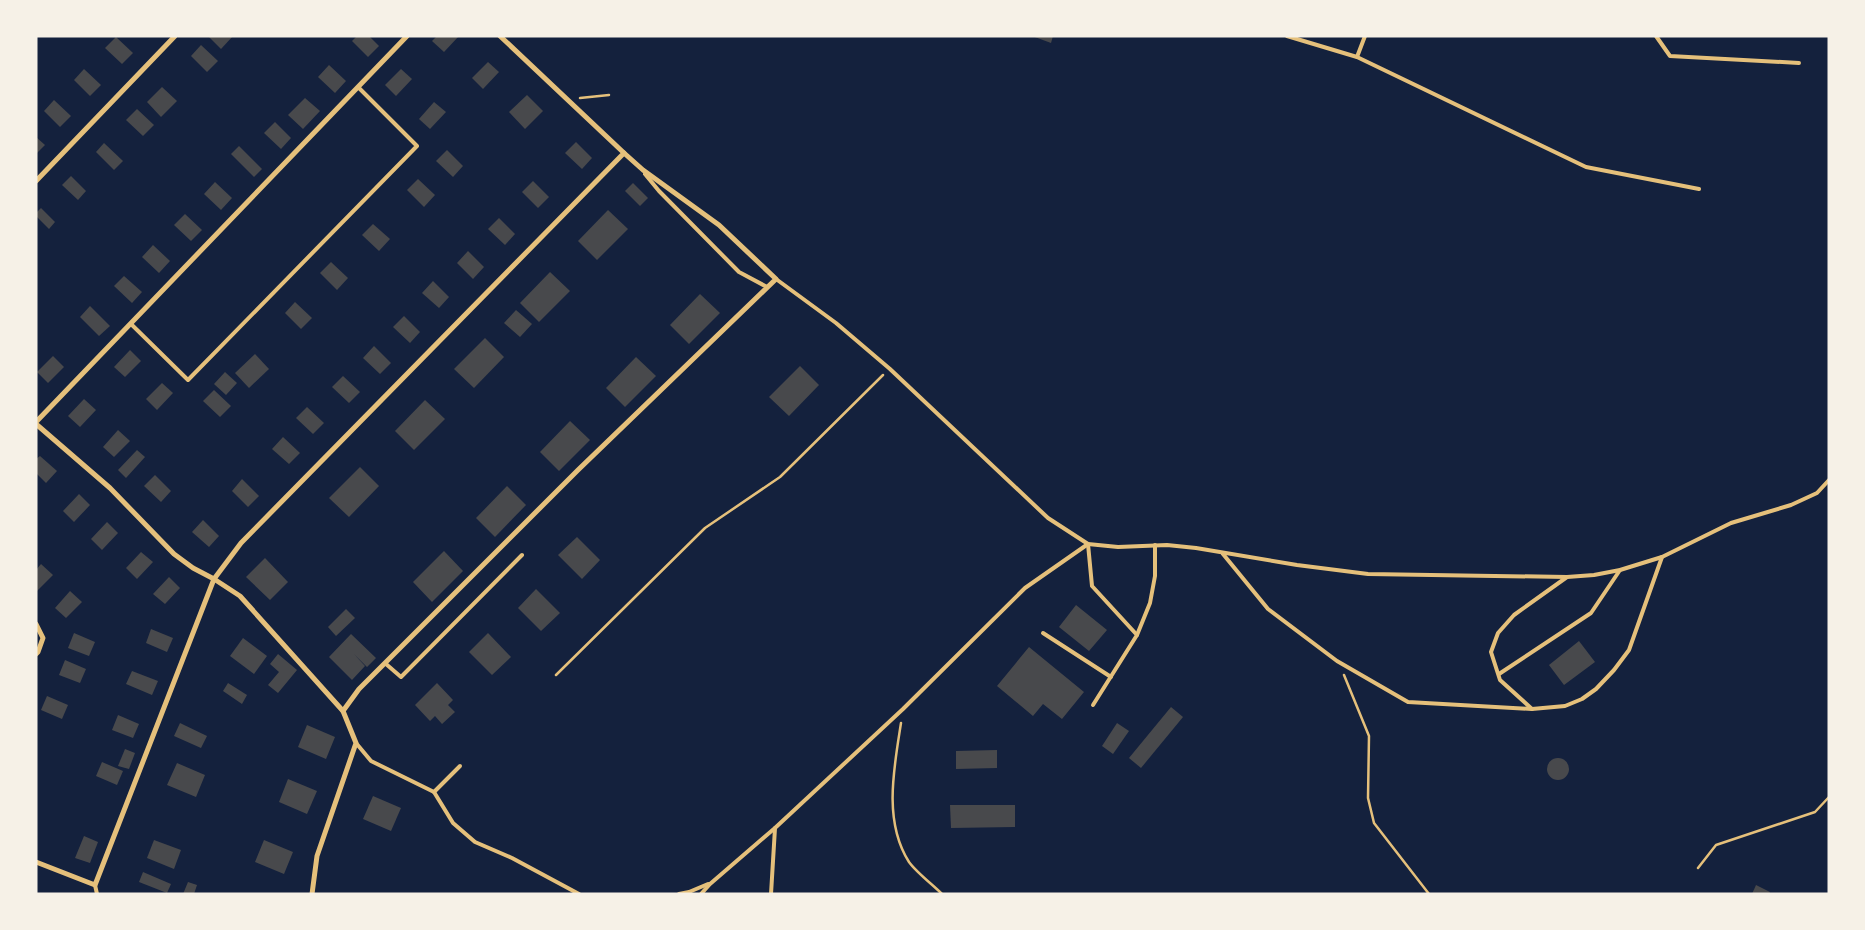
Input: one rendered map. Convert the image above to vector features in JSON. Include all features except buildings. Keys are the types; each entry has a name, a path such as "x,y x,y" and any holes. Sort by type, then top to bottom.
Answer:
{"street":[{"path":"36,181 175,36"},
{"path":"312,894 317,856 356,743 343,711 240,596 193,568 174,554 110,488 36,423 53,402 131,324 407,36"},
{"path":"343,711 359,689 578,470 776,279 719,225 642,170 500,36"},
{"path":"36,862 95,886 214,579 242,543 624,153"},
{"path":"36,624 43,638 36,654"}],"lane":[{"path":"1287,36 1357,57 1586,167 1699,188"},
{"path":"1357,57 1365,36"},
{"path":"1656,36 1670,56 1799,64"},
{"path":"131,324 188,380 417,146 359,88"},
{"path":"642,170 666,198 739,272 767,288"},
{"path":"776,279 836,323 890,369 1048,518 1088,544 1118,547 1155,545 1196,548 1223,554 1368,574 1594,576 1662,557 1731,523 1791,505 1817,493 1829,480"},
{"path":"1088,544 1092,586 1137,635"},
{"path":"701,894 710,884 776,828 903,709 1025,588 1088,544"},
{"path":"1093,705 1137,635 1150,604 1155,576 1155,545"},
{"path":"1223,554 1268,608 1337,661 1408,702 1532,709 1565,706 1582,699 1596,689 1614,670 1629,650 1662,557"},
{"path":"386,664 401,677 522,556"},
{"path":"1498,674 1591,613 1620,570"},
{"path":"1532,709 1500,680 1491,652 1498,633 1514,615 1568,577"},
{"path":"1043,633 1111,677"},
{"path":"356,743 370,761 434,792 453,823 475,842 512,858 579,894"},
{"path":"434,792 460,766"},
{"path":"771,894 776,828"},
{"path":"679,894 710,884"},
{"path":"95,886 97,894"}],"path":[{"path":"570,103 578,98 609,95"},
{"path":"556,675 706,528 780,476 890,369"},
{"path":"1337,661 1369,736 1368,798 1374,823 1429,894"},
{"path":"903,709 893,775 894,825 910,862 942,894"},
{"path":"1698,868 1716,845 1814,812 1829,797"}]}
